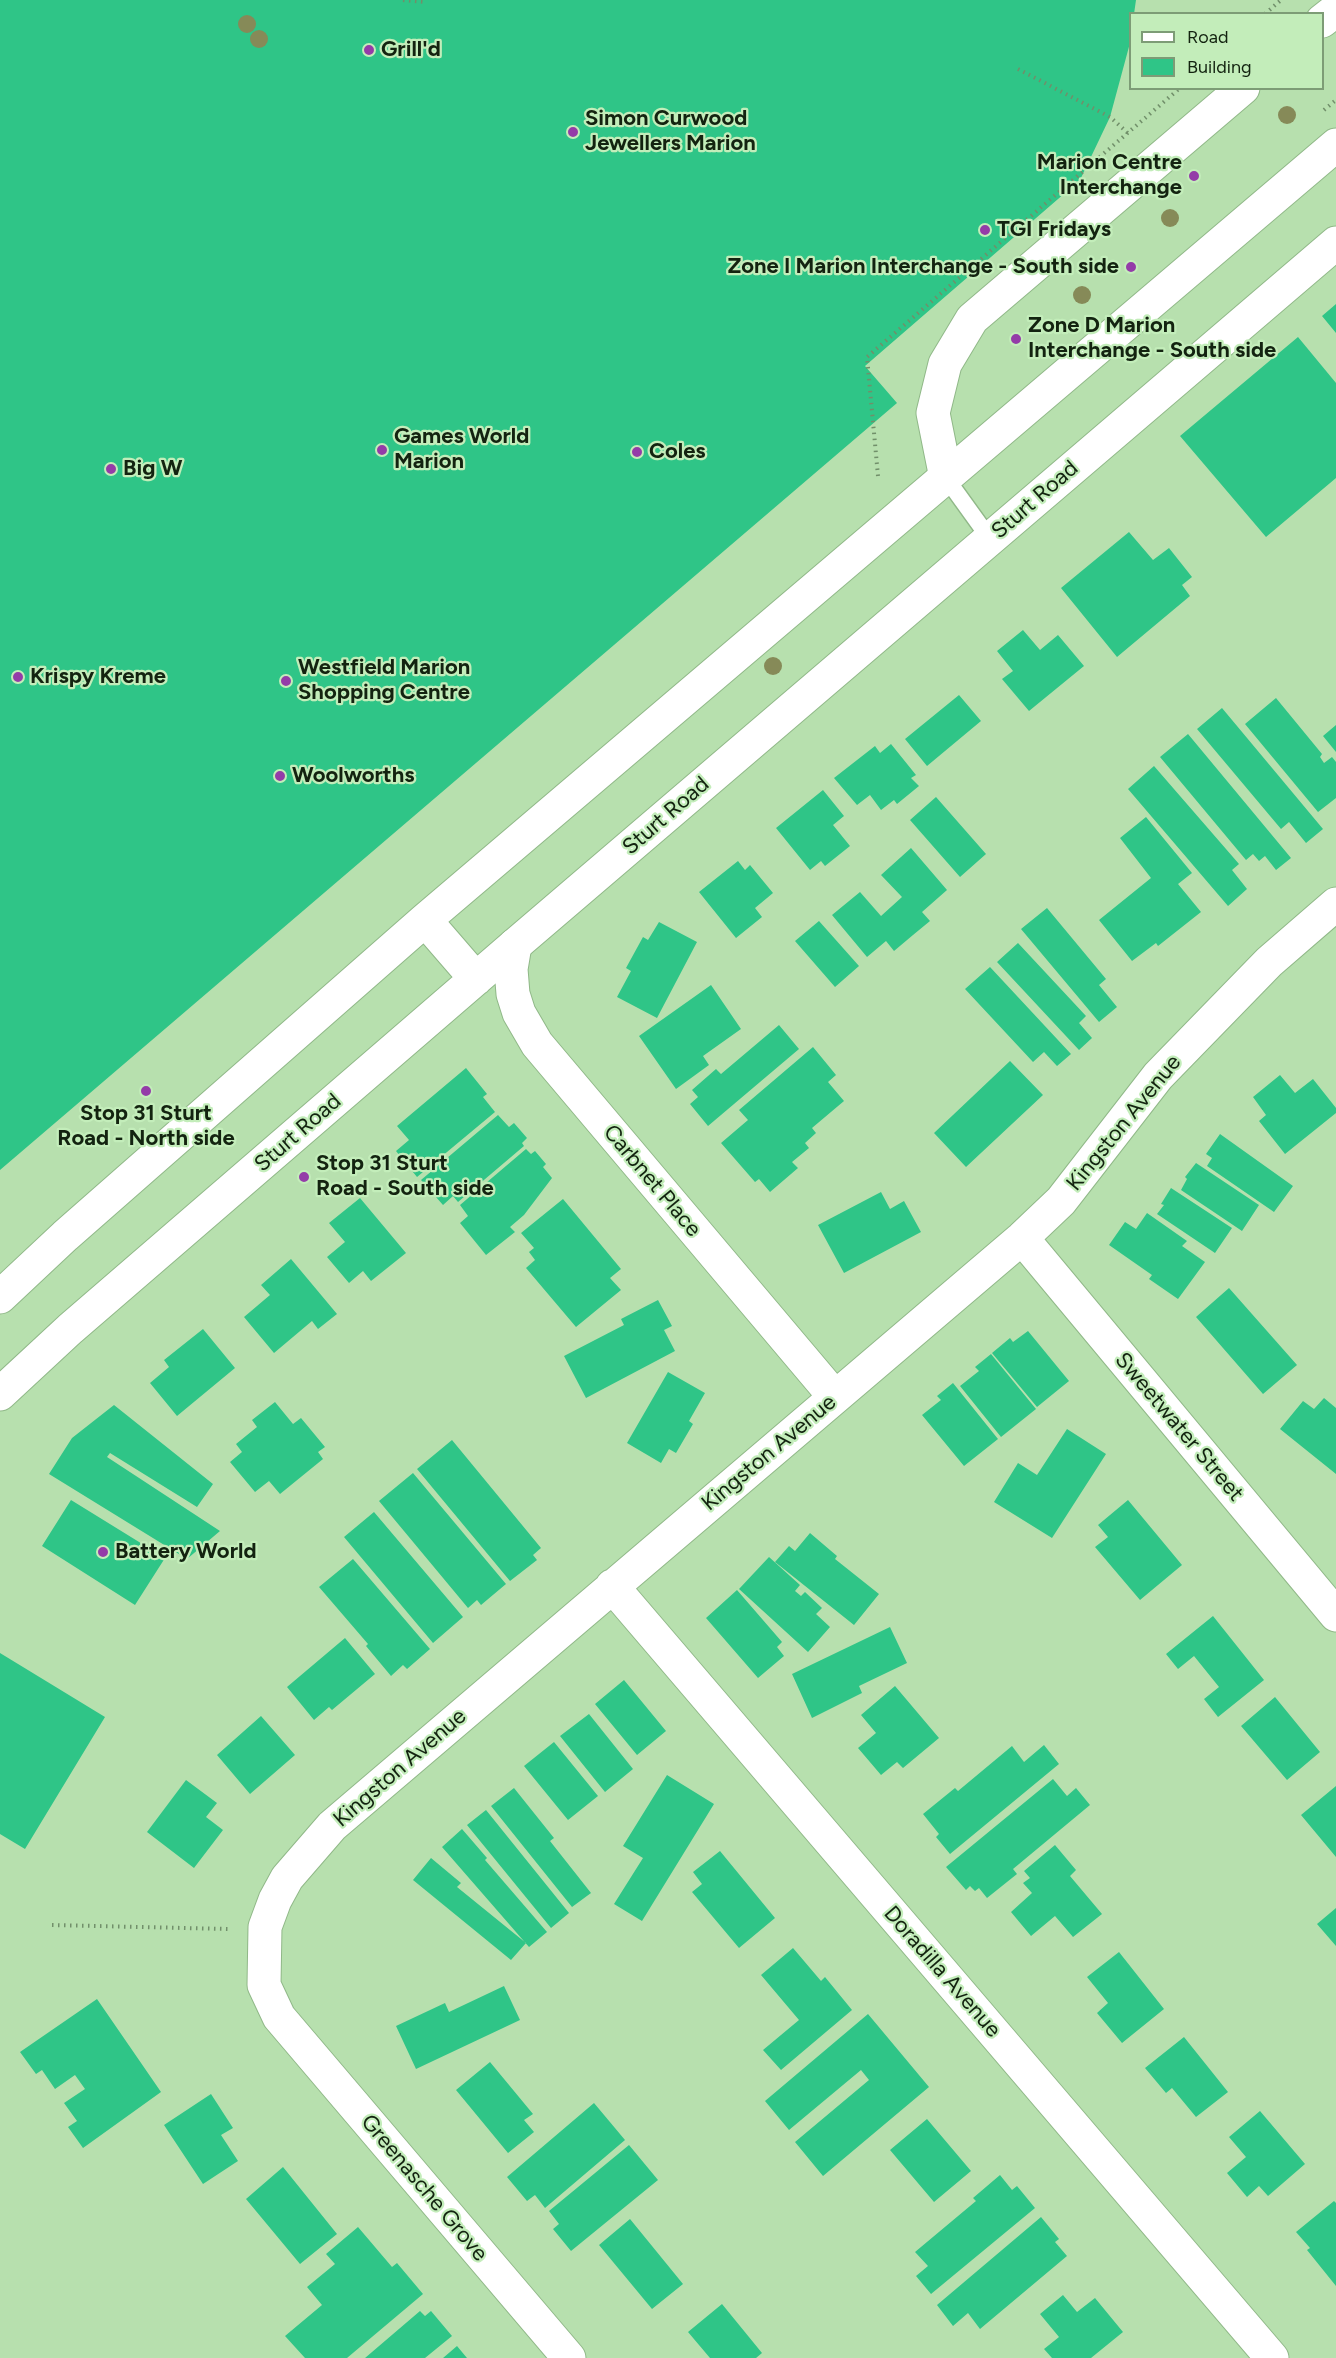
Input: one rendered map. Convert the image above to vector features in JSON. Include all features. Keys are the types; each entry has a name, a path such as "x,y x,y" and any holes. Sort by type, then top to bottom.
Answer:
{"street":[{"path":"1324,20 1336,10"},
{"path":"946,478 933,413 945,364 972,319 1241,90"},
{"path":"0,1297 65,1236 425,920 1336,146"},
{"name":"Sturt Road","path":"0,1394 70,1329 514,945 1336,243"},
{"name":"Kingston Avenue","path":"279,2017 264,1985 265,1927 274,1900 287,1878 332,1826 1022,1238 1061,1201 1158,1076 1269,962 1336,904"},
{"path":"425,920 476,979"},
{"name":"Carbnet Place","path":"514,945 511,969 513,994 519,1013 537,1044 835,1397"},
{"name":"Sweetwater Street","path":"1022,1238 1329,1594"},
{"name":"Doradilla Avenue","path":"612,1586 1272,2358"},
{"name":"Greenasche Grove","path":"279,2017 569,2358"}],"lane":[{"path":"946,478 990,539"}],"path":[{"path":"403,0 425,2"},
{"path":"1267,12 1281,0"},
{"path":"1018,69 1110,117 1136,141"},
{"path":"52,1925 224,1929"}],"building":[{"name":"Westfield Marion Shopping Centre","path":"0,0 1136,0 1134,12 1129,12 1129,47 1110,117 1080,180 865,366 897,403 0,1170"},
{"path":"1336,304 1336,333 1322,316"},
{"path":"1298,337 1336,383 1336,478 1266,537 1180,436"},
{"path":"1129,532 1153,560 1169,548 1192,577 1182,585 1190,596 1117,657 1061,588"},
{"path":"1023,630 1040,650 1058,635 1084,666 1029,711 1002,679 1013,671 997,651"},
{"path":"959,695 981,721 927,766 905,739"},
{"path":"1276,698 1322,754 1320,757 1324,763 1332,757 1336,762 1336,798 1318,812 1245,724"},
{"path":"1222,708 1323,829 1306,843 1289,822 1281,829 1197,729"},
{"path":"1336,725 1336,752 1323,736"},
{"path":"1188,734 1291,858 1276,870 1265,856 1259,861 1253,854 1246,860 1160,757"},
{"path":"891,744 916,775 911,778 919,786 897,804 894,800 881,810 870,795 857,805 834,778 875,746 880,753"},
{"path":"1154,766 1239,864 1232,870 1247,889 1228,906 1128,789"},
{"path":"823,790 844,816 833,825 850,846 825,866 821,861 810,870 776,828"},
{"path":"936,797 986,854 960,877 910,820"},
{"path":"1146,817 1192,873 1178,884 1201,912 1158,946 1156,943 1132,961 1099,920 1151,878 1120,838"},
{"path":"911,848 947,890 922,912 930,921 894,951 886,941 867,957 832,915 860,892 881,916 902,897 881,875"},
{"path":"738,861 745,870 750,865 773,893 755,908 762,917 736,938 699,892"},
{"path":"1047,908 1106,979 1099,985 1117,1007 1099,1022 1021,929"},
{"path":"819,921 859,966 835,987 795,941"},
{"path":"659,922 697,942 657,1018 617,997 631,971 626,968 643,937 648,940"},
{"path":"1018,943 1086,1016 1079,1023 1092,1038 1079,1050 997,962"},
{"path":"990,967 1071,1054 1057,1066 1044,1052 1033,1062 965,989"},
{"path":"711,985 741,1029 703,1056 709,1065 676,1089 639,1036"},
{"path":"779,1025 799,1049 708,1126 690,1104 698,1097 692,1090 716,1069 721,1074"},
{"path":"813,1047 836,1075 828,1082 844,1101 812,1128 816,1133 805,1143 809,1148 792,1162 798,1168 770,1192 759,1179 755,1182 721,1143 748,1120 739,1110"},
{"path":"1010,1061 1043,1095 966,1167 934,1133"},
{"path":"466,1068 487,1094 483,1097 495,1112 417,1177 396,1151 409,1140 397,1126"},
{"path":"1280,1075 1295,1093 1313,1079 1336,1108 1336,1113 1285,1154 1259,1121 1266,1115 1253,1097"},
{"path":"498,1115 509,1127 514,1123 527,1138 522,1143 524,1146 458,1202 453,1196 443,1205 421,1180"},
{"path":"1220,1134 1293,1186 1274,1212 1207,1166 1212,1158 1206,1154"},
{"path":"526,1149 531,1154 535,1151 546,1164 543,1167 552,1178 524,1215 510,1227 515,1232 486,1255 460,1223 468,1216 460,1205"},
{"path":"1196,1163 1259,1205 1242,1231 1181,1190 1187,1179 1185,1177"},
{"path":"1171,1188 1232,1228 1215,1253 1157,1214 1164,1205 1161,1204"},
{"path":"881,1192 890,1209 904,1201 921,1232 844,1273 818,1225"},
{"path":"360,1198 406,1253 371,1281 363,1271 349,1283 327,1257 345,1242 329,1223"},
{"path":"563,1199 621,1269 610,1278 621,1290 576,1327 526,1268 535,1260 529,1252 534,1248 521,1233"},
{"path":"1147,1213 1187,1241 1182,1246 1205,1262 1178,1299 1149,1279 1152,1275 1109,1245 1125,1222 1136,1229"},
{"path":"291,1259 337,1314 318,1329 312,1321 274,1353 244,1317 270,1295 261,1285"},
{"path":"1229,1288 1297,1365 1263,1394 1196,1317"},
{"path":"658,1300 672,1326 664,1330 675,1351 586,1398 564,1356 624,1325 621,1319"},
{"path":"203,1329 235,1368 177,1416 150,1383 169,1367 164,1360"},
{"path":"1028,1331 1069,1381 1037,1407 992,1353 1010,1338 1013,1342"},
{"path":"991,1354 1036,1409 1001,1437 960,1386 979,1371 975,1367"},
{"path":"668,1372 705,1393 689,1421 693,1424 676,1453 669,1449 661,1463 627,1443"},
{"path":"953,1383 998,1439 964,1466 922,1415 941,1400 937,1396"},
{"path":"1324,1398 1336,1408 1336,1474 1280,1429 1303,1401 1314,1409"},
{"path":"275,1402 293,1424 301,1418 325,1447 318,1452 323,1459 280,1494 269,1481 255,1492 230,1462 242,1452 236,1444 257,1427 252,1420"},
{"path":"114,1405 213,1484 197,1507 110,1453 107,1457 220,1531 187,1559 49,1474 72,1438"},
{"path":"1067,1429 1106,1454 1052,1538 994,1502 1018,1463 1037,1475"},
{"path":"452,1440 541,1548 533,1555 537,1560 510,1581 417,1469"},
{"path":"413,1473 506,1584 481,1605 477,1600 468,1608 379,1501"},
{"name":"Battery World","path":"71,1500 165,1558 135,1605 42,1546"},
{"path":"1128,1500 1182,1565 1140,1600 1095,1547 1108,1537 1098,1525"},
{"path":"374,1512 463,1617 433,1643 344,1537"},
{"path":"810,1533 837,1556 835,1559 879,1594 854,1625 775,1562 789,1546 795,1551"},
{"path":"769,1557 800,1585 795,1591 801,1596 805,1592 822,1608 816,1614 830,1627 808,1652 739,1589"},
{"path":"353,1559 430,1649 407,1669 403,1665 391,1676 366,1646 368,1644 319,1587"},
{"path":"737,1590 782,1642 777,1647 784,1656 758,1678 706,1618"},
{"path":"1213,1616 1264,1680 1218,1717 1204,1699 1219,1687 1194,1656 1178,1669 1166,1654"},
{"path":"890,1627 907,1663 859,1686 862,1693 812,1718 792,1674"},
{"path":"345,1638 375,1674 332,1710 329,1707 314,1720 287,1687"},
{"path":"0,1653 105,1717 25,1849 0,1834"},
{"path":"624,1680 666,1731 637,1755 595,1704"},
{"path":"895,1686 939,1738 903,1768 897,1762 881,1775 858,1748 876,1733 861,1715"},
{"path":"1275,1697 1320,1752 1287,1780 1241,1726"},
{"path":"589,1714 633,1769 605,1792 560,1736"},
{"path":"261,1716 295,1755 250,1794 217,1755"},
{"path":"554,1742 598,1796 568,1820 524,1766"},
{"path":"1044,1745 1059,1764 950,1854 936,1837 939,1834 923,1814 955,1788 958,1791 1012,1746 1024,1762"},
{"path":"667,1775 714,1804 642,1921 614,1904 643,1858 623,1846"},
{"path":"1053,1779 1067,1796 1076,1788 1090,1805 1013,1869 1017,1874 987,1898 979,1888 975,1891 970,1886 966,1890 946,1867"},
{"path":"186,1780 217,1803 206,1817 223,1830 194,1868 147,1832"},
{"path":"1336,1786 1336,1857 1301,1815"},
{"path":"514,1788 554,1838 550,1841 591,1893 572,1907 491,1806"},
{"path":"486,1810 569,1913 551,1928 467,1825"},
{"path":"462,1829 487,1858 485,1860 547,1932 529,1947 442,1847"},
{"path":"1055,1845 1076,1870 1070,1876 1102,1914 1073,1937 1055,1916 1031,1936 1011,1912 1032,1893 1023,1883 1030,1878 1024,1871"},
{"path":"720,1851 775,1918 739,1948 692,1892 702,1884 693,1872"},
{"path":"431,1858 461,1883 457,1887 526,1943 511,1960 413,1880"},
{"path":"1336,1908 1336,1946 1317,1924"},
{"path":"793,1948 821,1981 825,1977 852,2010 781,2070 763,2050 799,2020 761,1975"},
{"path":"1119,1952 1164,2009 1122,2043 1097,2013 1108,2003 1087,1977"},
{"path":"504,1986 520,2020 416,2069 396,2026 445,2003 449,2012"},
{"path":"97,1999 161,2092 83,2148 68,2127 77,2121 64,2103 85,2089 75,2075 55,2089 42,2070 36,2074 20,2052"},
{"path":"868,2014 929,2087 823,2176 795,2142 869,2080 861,2070 789,2130 765,2101"},
{"path":"1184,2037 1228,2092 1196,2117 1172,2088 1166,2093 1145,2068"},
{"path":"490,2062 533,2114 524,2120 534,2132 508,2153 456,2090"},
{"path":"211,2094 233,2128 221,2135 238,2161 203,2184 164,2125"},
{"path":"594,2103 625,2140 545,2208 535,2195 527,2201 507,2177"},
{"path":"1260,2111 1305,2164 1268,2196 1259,2186 1247,2197 1227,2173 1246,2157 1229,2137"},
{"path":"927,2119 971,2171 934,2202 890,2150"},
{"path":"629,2145 658,2180 571,2251 553,2229 559,2224 549,2211"},
{"path":"283,2167 337,2234 300,2264 246,2199"},
{"path":"1000,2175 1012,2190 1017,2186 1035,2208 931,2294 916,2276 928,2266 915,2252 976,2201 973,2198"},
{"path":"1334,2201 1336,2203 1336,2286 1307,2250 1310,2248 1296,2232"},
{"path":"1041,2217 1059,2239 1055,2242 1067,2256 980,2329 968,2313 953,2326 937,2305"},
{"path":"630,2219 683,2284 652,2309 599,2245"},
{"path":"358,2227 392,2267 397,2263 423,2294 347,2358 305,2358 285,2336 322,2305 307,2287 335,2264 326,2254"},
{"path":"1063,2295 1077,2312 1095,2298 1123,2332 1091,2358 1052,2358 1044,2349 1059,2337 1040,2314"},
{"path":"722,2304 762,2353 756,2358 710,2358 688,2332"},
{"path":"420,2311 425,2316 431,2311 452,2336 425,2358 365,2358"},
{"path":"457,2346 467,2358 443,2358"}],"place":[{"name":"Grill'd","path":"369,50"},
{"name":"Simon Curwood Jewellers Marion","path":"573,132"},
{"name":"Marion Centre Interchange","path":"1194,176"},
{"name":"TGI Fridays","path":"985,230"},
{"name":"Zone I Marion Interchange - South side","path":"1131,267"},
{"name":"Zone D Marion Interchange - South side","path":"1016,339"},
{"name":"Games World Marion","path":"382,450"},
{"name":"Coles","path":"637,452"},
{"name":"Big W","path":"111,469"},
{"name":"Krispy Kreme","path":"18,677"},
{"name":"Westfield Marion Shopping Centre","path":"286,681"},
{"name":"Woolworths","path":"280,776"},
{"name":"Stop 31 Sturt Road - North side","path":"146,1091"},
{"name":"Stop 31 Sturt Road - South side","path":"304,1177"},
{"name":"Battery World","path":"103,1552"}]}
